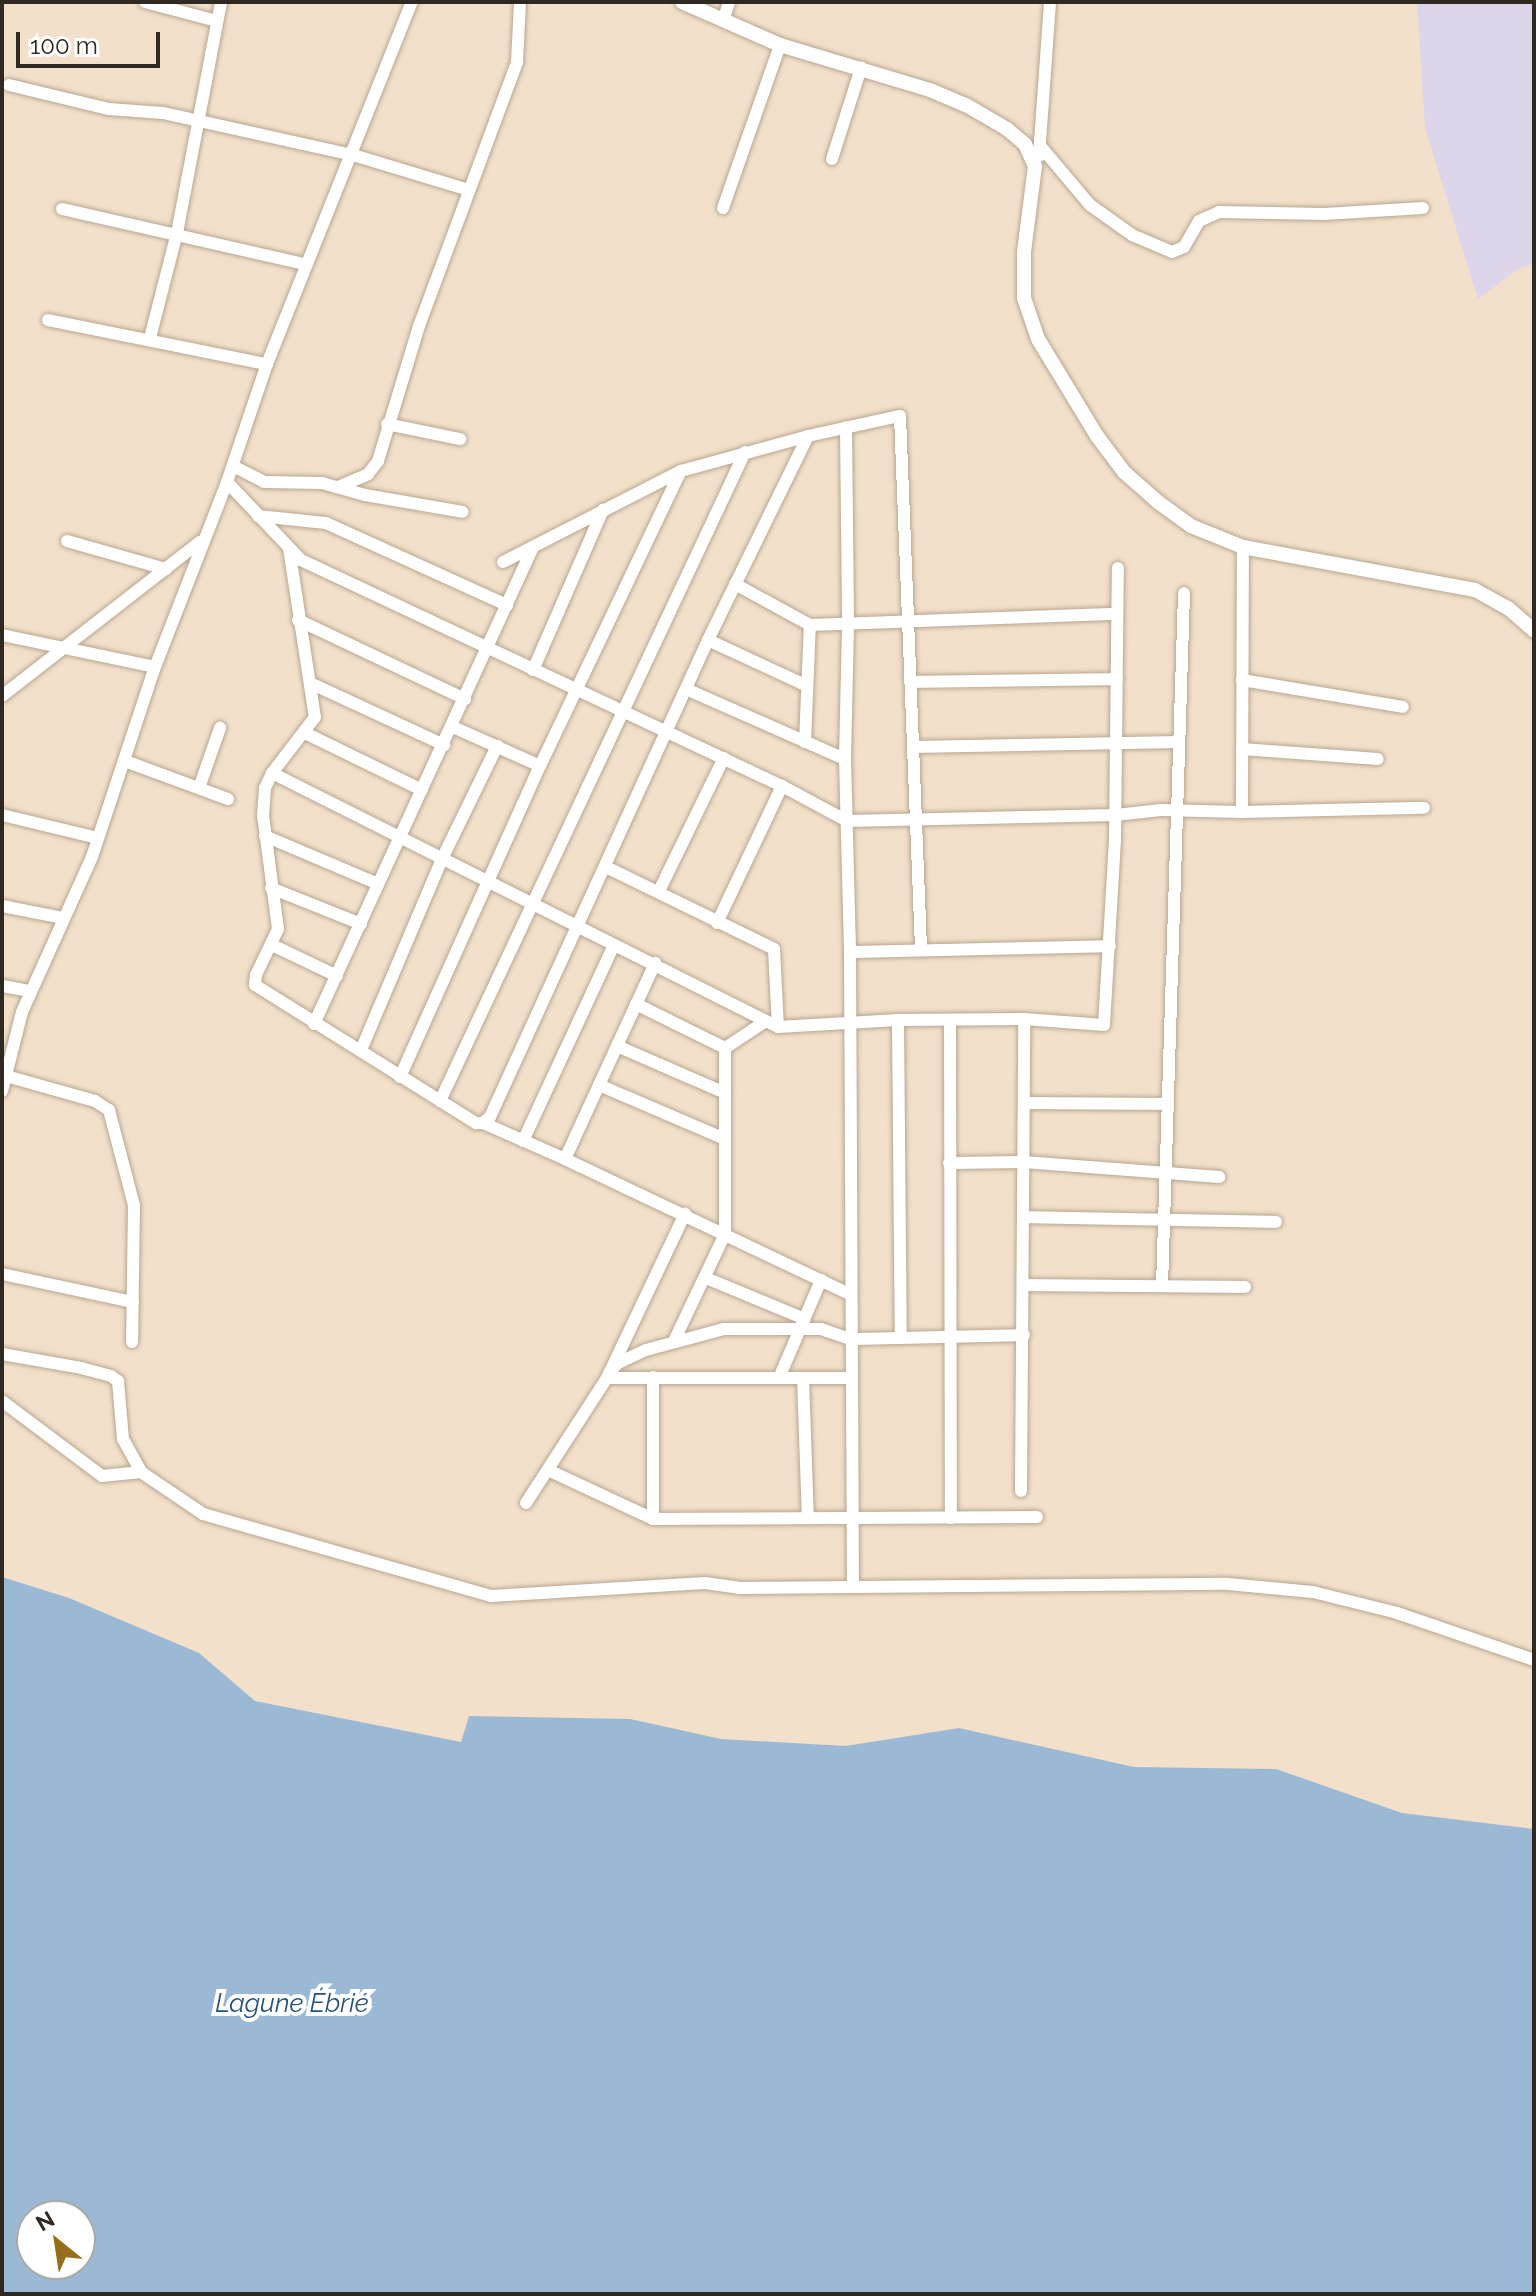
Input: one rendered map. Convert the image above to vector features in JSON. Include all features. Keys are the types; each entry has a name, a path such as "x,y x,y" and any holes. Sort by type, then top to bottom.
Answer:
{"street":[{"path":"145,2 217,21"},
{"path":"150,338 177,233 221,2"},
{"path":"132,1342 134,1205 109,1110 95,1101 4,1084 22,1012 98,838 155,667 233,466 304,264 353,155 412,2"},
{"path":"338,487 368,474 378,461 387,424 517,62 520,2"},
{"path":"682,2 780,45 861,68 966,105 1007,129 1025,144 1035,166"},
{"path":"723,21 729,2"},
{"path":"1050,2 1042,148 1035,166 1024,252 1024,298 1038,339 1097,436 1124,472 1191,526 1243,547 1475,590 1508,608 1534,631"},
{"path":"723,208 780,45"},
{"path":"832,159 861,68"},
{"path":"9,85 109,109 153,111 196,123 353,155 469,190"},
{"path":"1042,148 1090,205 1132,235 1172,252 1184,247 1199,221 1219,212 1324,214 1423,208"},
{"path":"62,209 304,264"},
{"path":"48,320 150,338 267,364"},
{"path":"503,562 681,471 808,436 900,416 921,949"},
{"path":"387,424 460,439"},
{"path":"846,427 848,626 845,759 850,952 849,1294 853,1587"},
{"path":"483,1123 490,1117 708,640 808,436"},
{"path":"440,1101 745,452"},
{"path":"233,466 264,482 322,483 463,512"},
{"path":"400,1077 540,766 681,471"},
{"path":"227,482 301,560 724,758 847,821 1116,815 1177,810 1242,812 1424,808"},
{"path":"533,670 603,510"},
{"path":"258,516 326,523 507,605"},
{"path":"2,696 202,540"},
{"path":"67,541 166,569"},
{"path":"314,1024 399,836 453,727 533,547"},
{"path":"1242,812 1243,547"},
{"path":"289,548 315,717 272,773 265,788 265,836 278,929 256,975 255,985 476,1123 483,1123 685,1214 849,1294"},
{"path":"725,1048 772,1024 1024,1019 1104,1025 1116,815 1118,568"},
{"path":"735,584 810,625 1117,614"},
{"path":"1162,1286 1184,593"},
{"path":"298,620 465,699"},
{"path":"805,742 805,685 810,625"},
{"path":"2,635 155,667"},
{"path":"708,640 805,685"},
{"path":"910,682 1117,679"},
{"path":"1242,680 1403,707"},
{"path":"310,683 444,745"},
{"path":"686,689 845,759"},
{"path":"453,727 540,766"},
{"path":"199,788 220,728"},
{"path":"305,733 422,790"},
{"path":"913,747 1179,742"},
{"path":"361,1050 442,859 497,746"},
{"path":"1242,749 1378,759"},
{"path":"659,891 724,758"},
{"path":"125,761 228,799"},
{"path":"272,773 772,1024"},
{"path":"717,923 782,786"},
{"path":"2,815 98,838"},
{"path":"265,836 378,884"},
{"path":"606,867 774,949 772,1024"},
{"path":"271,888 361,924"},
{"path":"2,906 64,918"},
{"path":"272,945 337,976"},
{"path":"523,1141 614,945"},
{"path":"850,952 1110,946"},
{"path":"565,1159 655,963"},
{"path":"2,986 31,991"},
{"path":"636,1004 725,1048"},
{"path":"1021,1491 1024,1019"},
{"path":"898,1020 901,1337"},
{"path":"950,1020 951,1518"},
{"path":"617,1046 725,1093"},
{"path":"674,1341 725,1234 725,1048"},
{"path":"599,1085 725,1139"},
{"path":"1024,1103 1168,1104"},
{"path":"949,1163 1024,1162 1219,1177"},
{"path":"526,1503 608,1376 685,1214"},
{"path":"1024,1217 1276,1222"},
{"path":"2,1274 133,1302"},
{"path":"706,1278 803,1323 850,1339 1024,1335"},
{"path":"779,1378 821,1280"},
{"path":"1024,1285 1245,1287"},
{"path":"608,1376 630,1357 674,1341 724,1329 803,1323"},
{"path":"2,1354 96,1372 118,1381 123,1439 141,1472 203,1514 491,1596 705,1583 739,1588 1228,1584 1299,1591 1397,1613 1534,1660"},
{"path":"608,1376 850,1378"},
{"path":"653,1377 653,1519"},
{"path":"803,1378 808,1518"},
{"path":"2,1401 102,1476 141,1472"},
{"path":"548,1470 653,1519 1037,1517"}],"shaded area":[{"path":"1417,2 1534,2 1534,264 1521,267 1478,299 1425,128"}],"water":[{"name":"Lagune Ébrié","path":"2,1577 69,1598 199,1653 255,1701 461,1742 469,1716 630,1719 721,1739 846,1746 959,1728 1134,1767 1276,1769 1402,1813 1534,1829 1534,2294 2,2294"}]}
